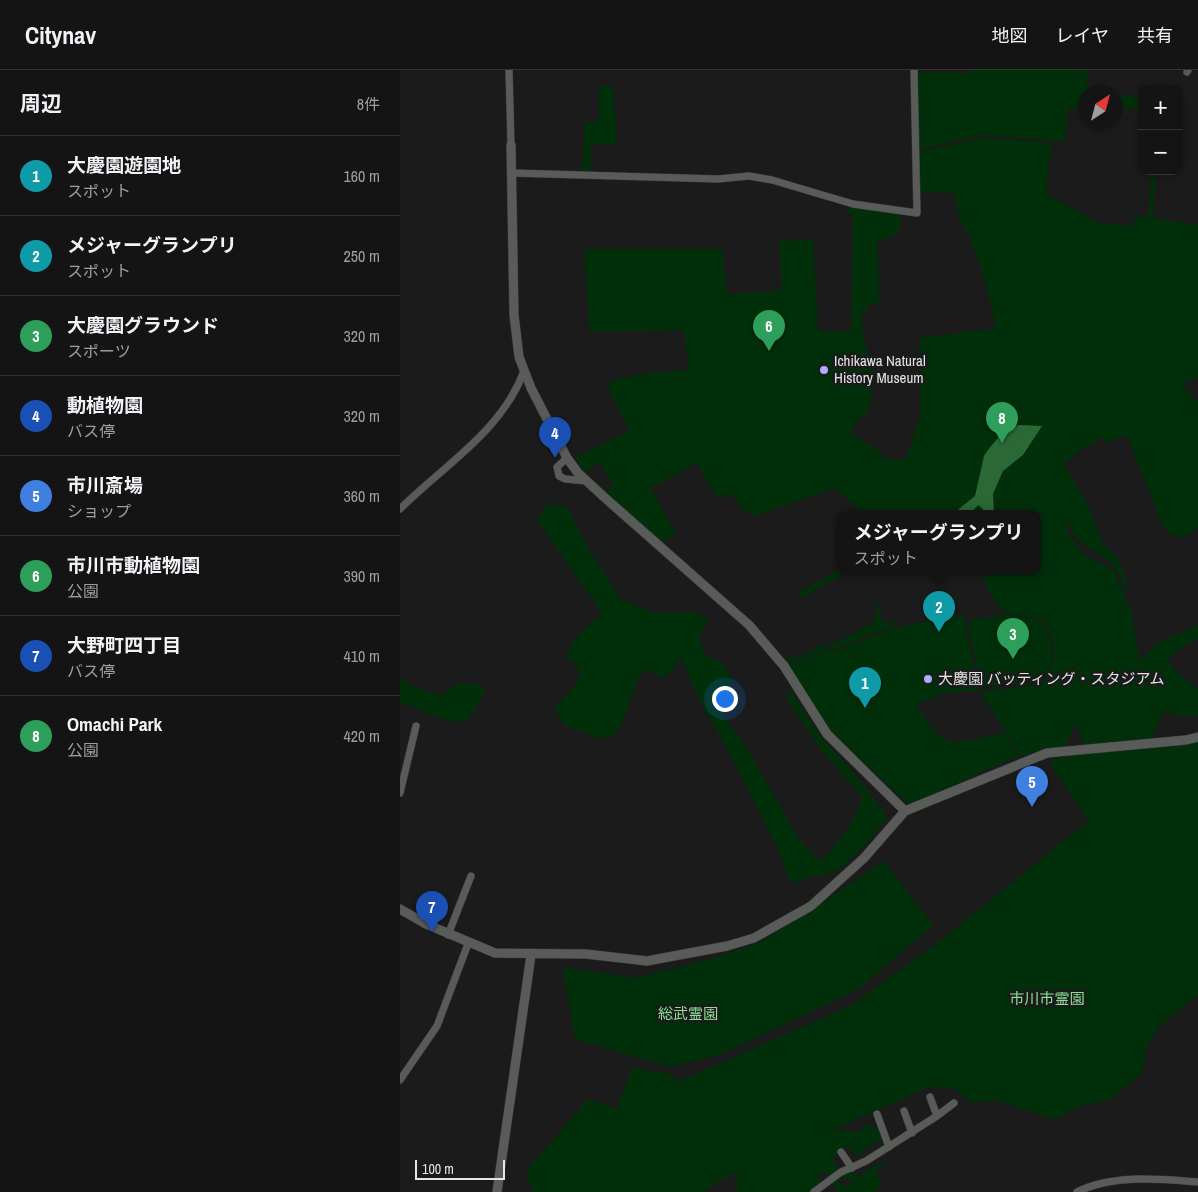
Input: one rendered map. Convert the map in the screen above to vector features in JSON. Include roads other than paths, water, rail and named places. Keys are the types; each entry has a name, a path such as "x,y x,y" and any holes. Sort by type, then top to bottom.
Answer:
{"street":[{"path":"509,70 515,330 519,356 524,371 567,458 587,481 749,625 784,666 827,734 905,811"},
{"path":"512,173 718,179 749,176 772,180 853,204 917,213 914,70"},
{"path":"400,509 480,438 503,411 524,371"},
{"path":"567,458 557,466 559,476 565,479 587,481"},
{"path":"400,793 416,726"},
{"path":"400,909 416,920 448,935 494,953 531,955 586,954 647,961 741,943 798,914 823,896 869,852 905,811 1046,753 1186,740 1198,736"},
{"path":"448,935 471,876"},
{"path":"400,1080 437,1026 468,944"},
{"path":"497,1192 531,955"},
{"path":"930,1097 937,1116"},
{"path":"814,1192 841,1172 852,1168 912,1133 954,1103"},
{"path":"904,1112 912,1133"},
{"path":"877,1114 889,1147"},
{"path":"841,1152 852,1168"},
{"path":"1077,1192 1101,1182 1198,1182"}],"place":[{"name":"市川市動植物園","path":"769,351"},
{"name":"Ichikawa Natural History Museum","path":"824,370"},
{"name":"Omachi Park","path":"1002,443"},
{"name":"動植物園","path":"555,458"},
{"name":"メジャーグランプリ","path":"939,632"},
{"name":"大慶園グラウンド","path":"1013,659"},
{"name":"大慶園 バッティング・スタジアム","path":"928,679"},
{"name":"大慶園遊園地","path":"865,708"},
{"name":"市川斎場","path":"1032,807"},
{"name":"大野町四丁目","path":"432,932"}],"park label":[{"name":"市川市霊園","path":"1047,999"},
{"name":"総武霊園","path":"688,1014"}]}
